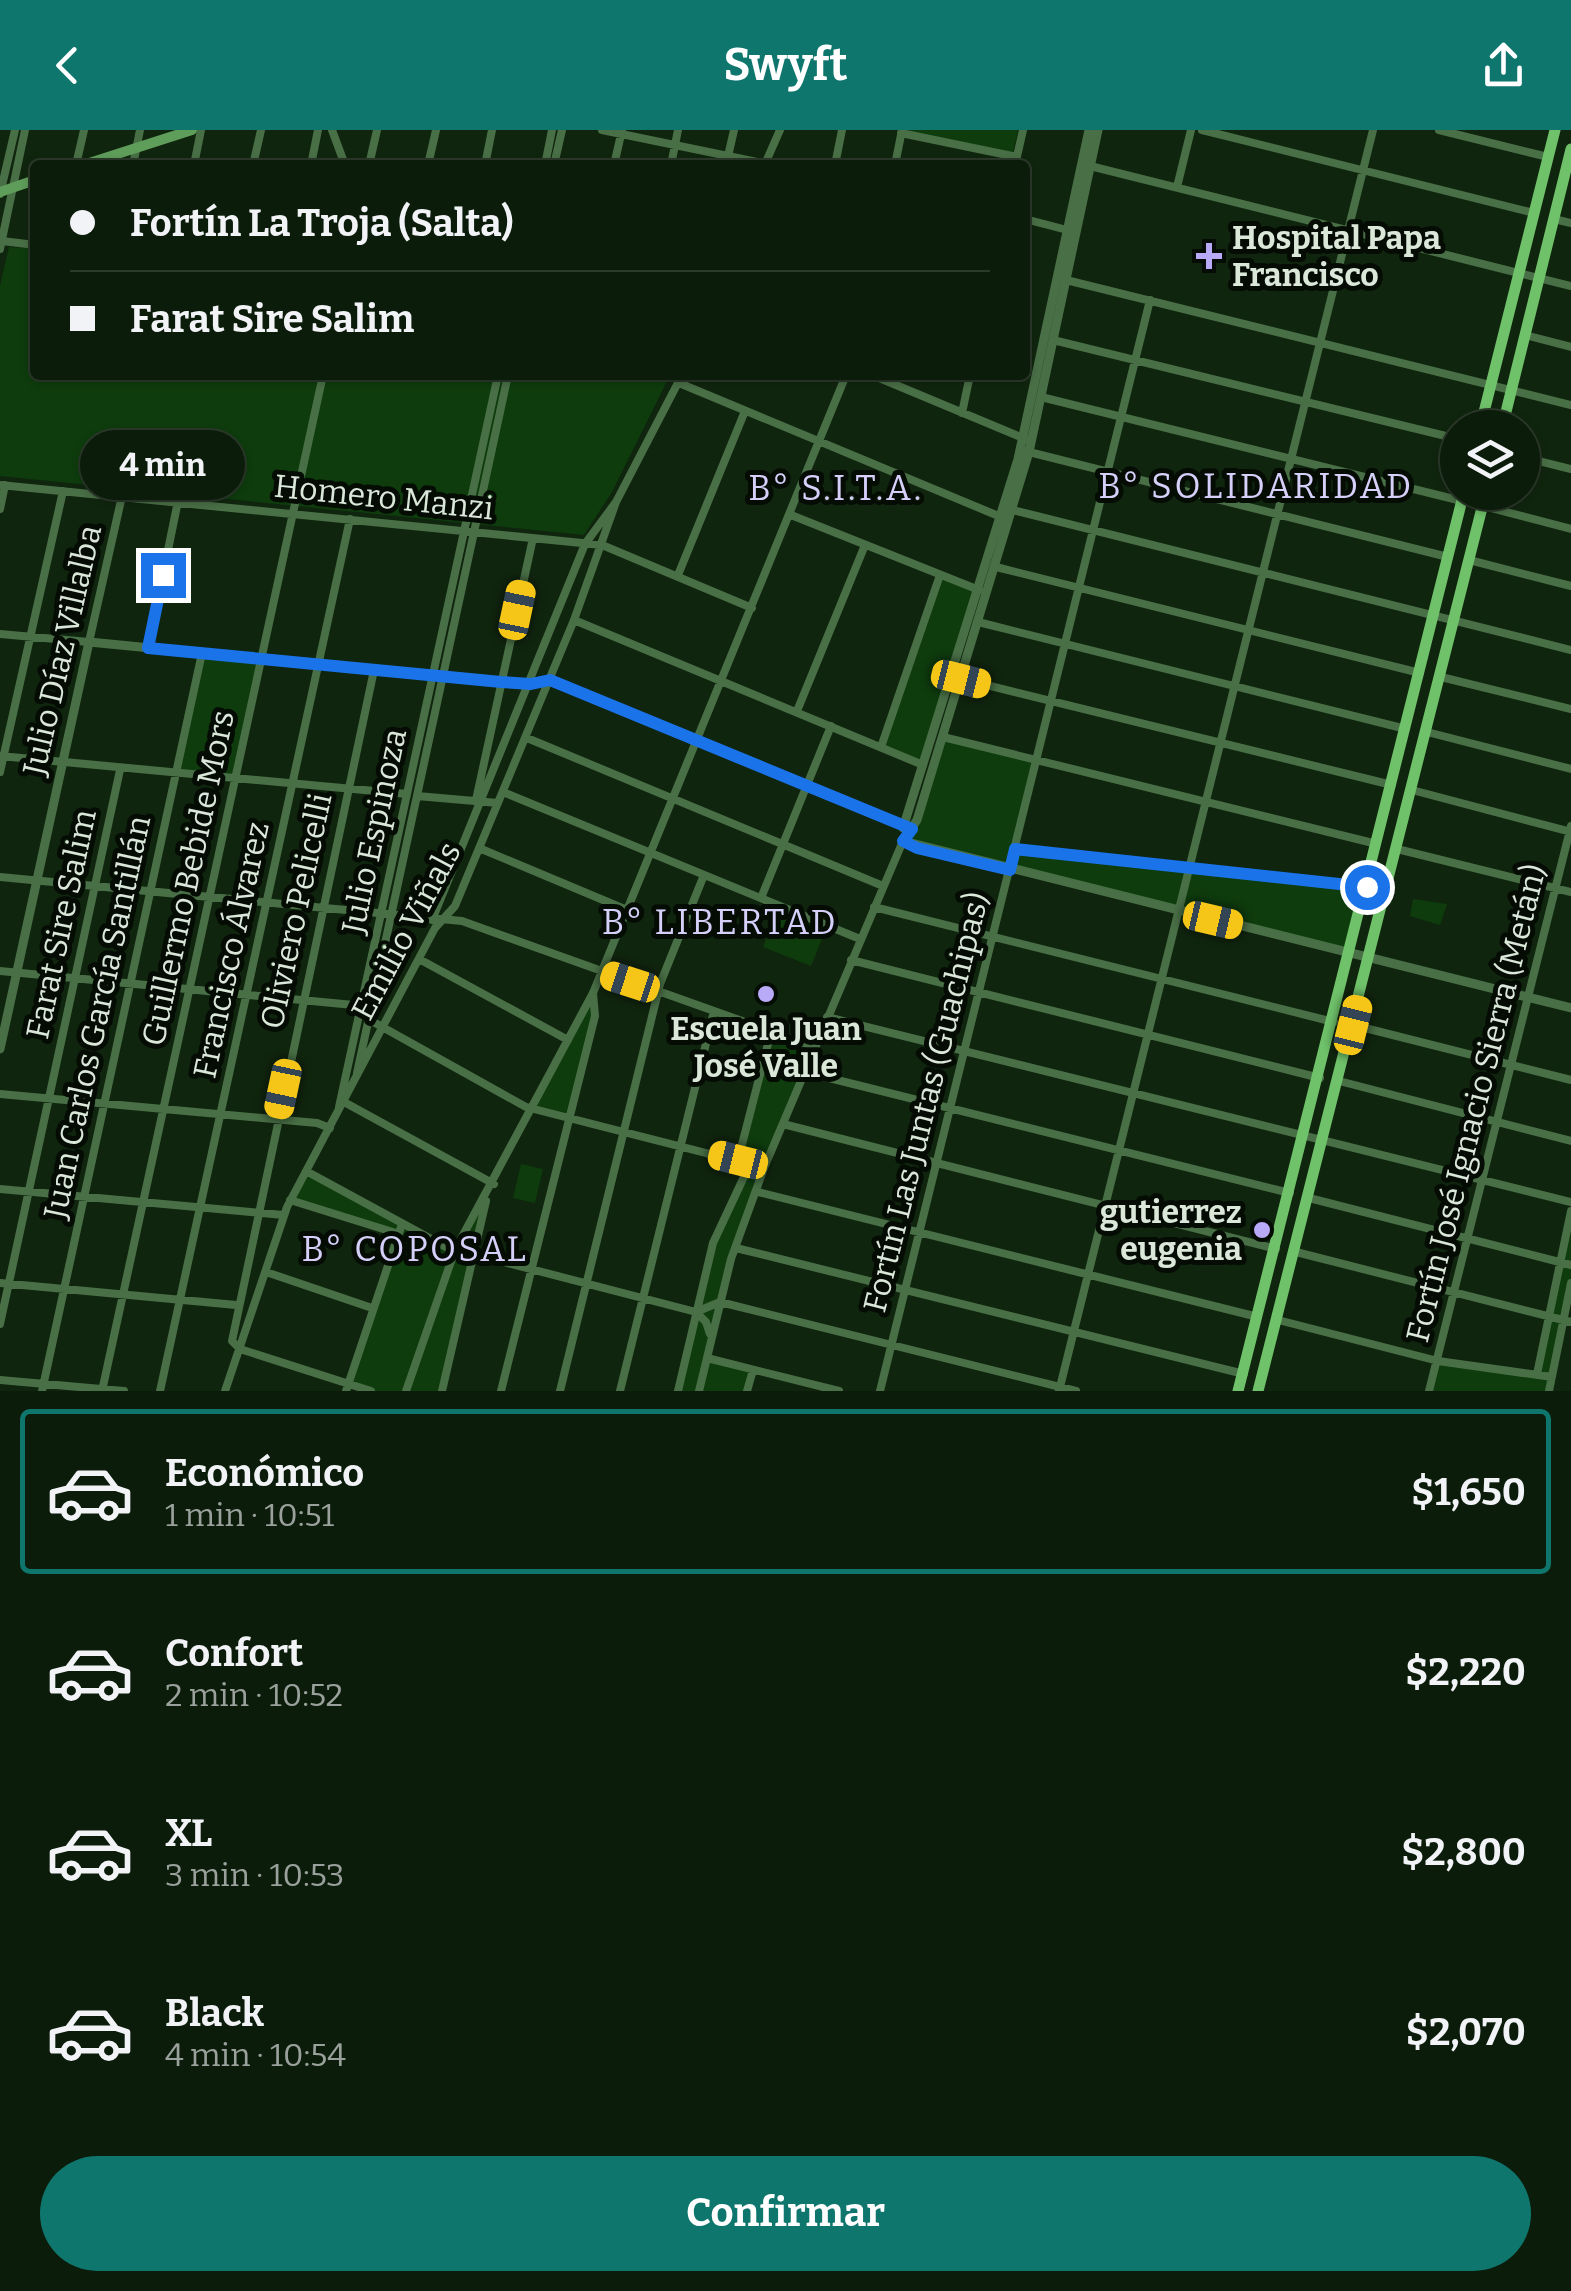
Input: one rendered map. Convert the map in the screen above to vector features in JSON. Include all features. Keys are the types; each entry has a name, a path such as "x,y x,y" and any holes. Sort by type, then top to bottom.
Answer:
{"main road":[{"path":"97,160 192,130"},
{"path":"1485,410 1555,130"},
{"path":"1506,410 1571,149"},
{"path":"3,191 30,182"},
{"path":"1238,1391 1306,1135 1460,510"},
{"path":"1262,1390 1482,510"}],"street":[{"path":"15,130 3,191 1,246 30,245"},
{"path":"3,191 25,130"},
{"path":"81,160 84,130"},
{"path":"134,160 140,130"},
{"path":"195,160 201,130"},
{"path":"255,160 261,130"},
{"path":"311,160 318,130"},
{"path":"332,130 343,160"},
{"path":"369,160 377,130"},
{"path":"429,160 436,130"},
{"path":"486,160 492,130"},
{"path":"546,160 552,130"},
{"path":"555,160 562,130"},
{"path":"602,130 724,160"},
{"path":"671,160 678,130"},
{"path":"727,160 734,130"},
{"path":"770,160 780,130"},
{"path":"836,160 842,130"},
{"path":"1016,160 1023,130"},
{"path":"1086,165 1089,130"},
{"path":"908,828 923,765 978,622 983,591 996,567 1086,165 1098,130"},
{"path":"1178,187 1191,130"},
{"path":"1202,130 1534,212"},
{"path":"1060,1389 1373,130"},
{"path":"1439,130 1548,157"},
{"path":"615,160 621,132"},
{"path":"896,160 902,132 1012,160"},
{"path":"1086,165 1571,286"},
{"path":"1554,219 1571,224"},
{"path":"1030,220 1072,231"},
{"path":"1062,279 1571,406"},
{"path":"1026,446 1041,397 1062,279"},
{"name":"Fortín Las Juntas (Guachipas)","path":"880,1391 1150,300"},
{"path":"1525,335 1571,347"},
{"path":"1053,340 1440,435"},
{"name":"Guillermo Bebide Mors","path":"102,1390 322,380"},
{"name":"Julio Espinoza","path":"438,675 463,530 497,380"},
{"name":"Julio Espinoza","path":"364,1018 507,380"},
{"path":"616,502 679,380"},
{"path":"682,380 745,412 1008,516 1094,530 1571,650"},
{"path":"406,1391 455,1250 494,1184 593,993 844,380"},
{"path":"884,380 962,413 1026,446 1108,472 1449,558"},
{"path":"907,390 909,380"},
{"path":"962,413 969,380"},
{"path":"1041,397 1440,492"},
{"path":"678,575 745,412"},
{"path":"1540,461 1571,468"},
{"path":"0,508 2,485"},
{"name":"Homero Manzi","path":"2,485 602,545 752,608"},
{"path":"0,772 62,490"},
{"name":"Julio Díaz Villalba","path":"0,1049 122,496"},
{"path":"148,648 178,502"},
{"name":"Emilio Viñals","path":"432,920 585,544 616,502"},
{"name":"Emilio Viñals","path":"336,1116 419,959 455,906 572,625 616,502"},
{"path":"1498,510 1571,529"},
{"path":"791,514 983,591"},
{"path":"699,1391 720,1302 764,1168 943,737 956,678 1008,516"},
{"name":"Francisco Álvarez","path":"160,1391 350,519"},
{"path":"478,801 532,538"},
{"path":"797,711 865,545"},
{"path":"581,554 590,576"},
{"path":"1470,560 1571,586"},
{"path":"996,567 1420,672"},
{"path":"881,747 940,575"},
{"path":"978,622 1406,730"},
{"path":"555,624 572,625 722,681 923,765"},
{"path":"0,634 501,682 531,684 550,680 908,828"},
{"name":"Juan Carlos García Santillán","path":"43,1387 202,653"},
{"name":"Oliviero Pelicelli","path":"240,1349 232,1341 236,1305 374,670"},
{"path":"1441,677 1571,710"},
{"path":"956,678 1392,785"},
{"path":"761,898 831,726"},
{"path":"1426,732 1571,769"},
{"path":"943,737 1377,844"},
{"path":"526,738 883,886"},
{"path":"2,756 498,803"},
{"name":"Farat Sire Salim","path":"0,1324 4,1283 29,1191 120,770"},
{"path":"1412,790 1571,830"},
{"path":"503,792 860,939"},
{"name":"Fortín José Ignacio Sierra (Metán)","path":"1429,1391 1571,830"},
{"path":"903,841 1571,1008"},
{"path":"478,848 627,910"},
{"path":"1015,849 1367,887"},
{"path":"1397,849 1571,892"},
{"path":"560,1391 659,992 704,875"},
{"path":"0,877 432,920 445,918 814,1047"},
{"path":"874,907 1334,1022"},
{"path":"419,959 568,1040"},
{"path":"850,960 1320,1078"},
{"path":"0,971 366,1007"},
{"path":"501,1391 595,1016 593,993"},
{"path":"620,1391 714,1011"},
{"path":"827,1017 1571,1202"},
{"path":"364,1018 534,1109 764,1168"},
{"path":"355,1082 364,1018"},
{"path":"226,1391 290,1200 336,1116 364,1018"},
{"path":"1353,1025 1571,1080"},
{"path":"738,1160 771,1032"},
{"path":"804,1072 1291,1194"},
{"path":"1339,1081 1571,1141"},
{"path":"0,1094 276,1119 330,1128"},
{"path":"344,1102 494,1184"},
{"path":"783,1124 1276,1249"},
{"path":"678,1391 714,1244 750,1164"},
{"path":"306,1171 455,1250 696,1312 706,1322 711,1339"},
{"path":"0,1189 284,1215"},
{"path":"758,1192 1259,1317"},
{"path":"442,1391 477,1255 486,1198"},
{"path":"1309,1198 1571,1265"},
{"path":"290,1200 396,1233"},
{"path":"1537,1374 1571,1211"},
{"path":"347,1387 402,1224"},
{"path":"736,1248 1244,1374"},
{"path":"1296,1252 1567,1321"},
{"path":"266,1272 372,1308"},
{"path":"4,1283 236,1305"},
{"path":"1549,1391 1567,1321 1571,1283"},
{"path":"696,1312 720,1302 1076,1391"},
{"path":"1278,1320 1438,1361 1552,1377"},
{"path":"240,1349 347,1387 372,1391"},
{"path":"707,1358 840,1391"},
{"path":"747,1391 752,1370"},
{"path":"0,1380 43,1387 124,1391"}],"green space":[{"path":"905,130 1018,130 1013,153"},
{"path":"9,247 30,249 30,380 668,380 612,492 584,535 0,476 0,286"},
{"path":"940,575 977,589 923,765 881,747"},
{"path":"203,656 258,662 232,776 179,771"},
{"path":"943,737 1036,759 1010,870 908,840"},
{"path":"1017,851 1186,869 1177,909 1013,869"},
{"path":"1192,869 1364,887 1349,951 1182,910"},
{"path":"1413,899 1447,904 1440,925 1410,916"},
{"path":"776,914 824,934 811,966 763,947"},
{"path":"593,993 596,1004 571,1118 534,1109"},
{"path":"771,1032 815,1047 731,1259 699,1391 678,1391 712,1249 749,1164 738,1160"},
{"path":"521,1164 543,1169 535,1203 513,1198"},
{"path":"306,1171 455,1250 486,1198 442,1391 371,1391 348,1384 396,1234 290,1200"},
{"path":"1571,1214 1571,1280 1548,1391 1431,1391 1439,1362 1537,1375"},
{"path":"708,1361 750,1371 746,1391 701,1391"}],"place":[{"name":"Hospital Papa Francisco","path":"1209,256"},
{"name":"Escuela Juan José Valle","path":"766,994"},
{"name":"gutierrez eugenia","path":"1262,1230"}],"district":[{"name":"B° SOLIDARIDAD","path":"1256,486"},
{"name":"B° S.I.T.A.","path":"836,488"},
{"name":"B° LIBERTAD","path":"720,922"},
{"name":"B° COPOSAL","path":"415,1249"}],"route":[{"path":"163,575 148,648 501,682 531,684 550,680 912,829 903,841 917,848 1010,870 1015,849 1367,887"}]}
